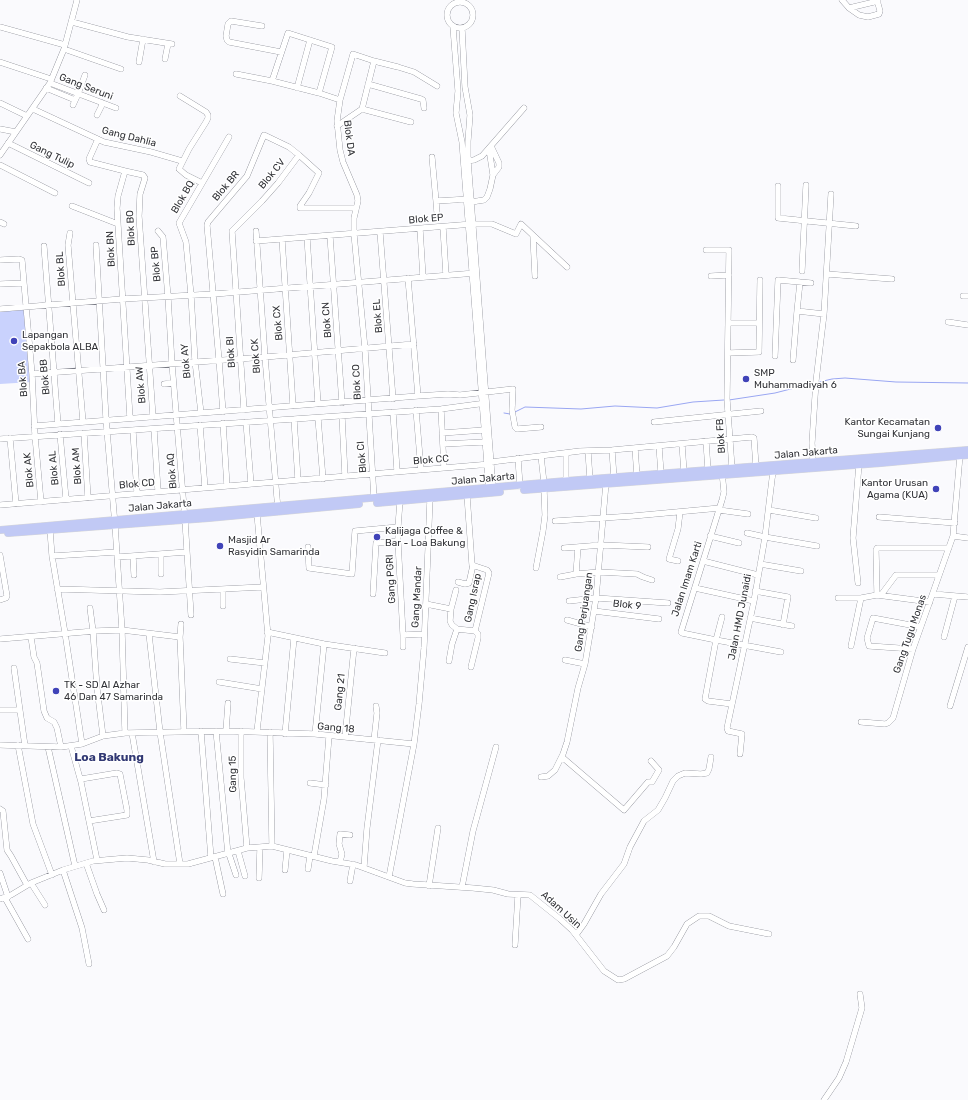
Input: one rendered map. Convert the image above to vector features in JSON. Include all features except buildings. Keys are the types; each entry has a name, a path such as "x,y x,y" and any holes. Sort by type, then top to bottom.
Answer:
{"main road":[{"name":"Jalan Jakarta","path":"0,530 185,517 491,490 606,483 722,472 773,471 859,464 968,450"},
{"name":"Jalan Jakarta","path":"374,501 430,499 467,495 520,486 544,486 566,481 661,473 708,470 722,472 732,468 813,461 941,454 968,454"},
{"name":"Jalan Jakarta","path":"185,517 256,514 278,509"},
{"name":"Jalan Jakarta","path":"0,534 50,530 115,522"}],"street":[{"path":"0,155 51,81 65,47 77,0"},
{"path":"842,0 849,8 864,17 879,14 878,1 849,8"},
{"path":"453,27 462,28 470,24 473,16 471,8 464,1 456,2 451,6 447,14 448,20 453,27 458,91 456,113 466,160 491,490"},
{"path":"262,26 231,21 228,24 226,36 227,40 229,42 281,52"},
{"path":"72,22 118,34 170,44 165,59"},
{"path":"0,27 65,47 121,68"},
{"path":"462,28 465,87 470,115 466,160"},
{"path":"272,81 288,33 332,47 319,93"},
{"path":"139,62 143,39"},
{"path":"297,88 310,40"},
{"name":"Blok DA","path":"358,282 354,218 358,201 357,195 341,157 337,115 354,54 374,61"},
{"path":"337,126 362,108 374,61 414,72 437,86"},
{"name":"Gang Seruni","path":"0,62 116,108"},
{"path":"46,88 74,102 85,74"},
{"path":"236,74 272,81 340,100"},
{"path":"368,84 421,99 423,100 424,108"},
{"path":"180,96 206,112 208,118 182,161 179,170 202,183"},
{"path":"0,103 27,116"},
{"path":"97,115 103,103"},
{"path":"362,108 411,122"},
{"path":"466,160 479,158 490,148 524,108"},
{"name":"Gang Dahlia","path":"33,109 104,142 151,152 182,161"},
{"path":"0,129 16,132"},
{"name":"Blok BR","path":"214,294 207,225 208,222 247,176 264,135 289,147 298,155"},
{"name":"Blok BQ","path":"191,295 186,242 179,223 229,137"},
{"path":"98,139 89,158 91,162 126,171"},
{"name":"Gang Tulip","path":"8,143 89,183"},
{"path":"436,201 480,201 487,197 493,176 499,167 499,163 490,148"},
{"name":"Blok CV","path":"232,231 278,183 298,155 319,172 300,208 356,208"},
{"path":"432,157 437,213"},
{"path":"0,165 55,193"},
{"name":"Blok BN","path":"126,171 118,196 117,208 130,418"},
{"name":"Blok BO","path":"126,171 143,175 145,178 140,194 139,211 145,298"},
{"path":"802,271 806,185"},
{"path":"778,186 778,217 856,226"},
{"path":"813,461 812,443 816,384 824,314 832,194"},
{"path":"72,206 118,224"},
{"name":"Blok EP","path":"256,241 492,224 516,234 521,224 533,236"},
{"path":"443,227 446,275"},
{"path":"420,229 423,277"},
{"name":"Blok BI","path":"232,231 244,410"},
{"name":"Blok CK","path":"256,231 271,418"},
{"name":"Blok BP","path":"158,232 163,237 172,364"},
{"name":"Blok EL","path":"380,232 385,280 393,399"},
{"name":"Blok BL","path":"70,233 68,245 83,422"},
{"name":"Blok CN","path":"330,236 342,403"},
{"path":"533,236 567,267"},
{"path":"533,236 535,276"},
{"path":"307,237 318,404"},
{"name":"Blok CX","path":"282,239 293,406"},
{"path":"96,245 106,420 115,522 129,733 154,862"},
{"name":"Blok BB","path":"44,246 58,424"},
{"name":"Blok FB","path":"706,250 729,250 727,401 732,468"},
{"name":"Blok BA","path":"0,260 22,260 32,374 35,431"},
{"path":"0,309 214,294 474,273"},
{"path":"827,274 892,279"},
{"path":"711,276 729,275"},
{"path":"408,278 418,396"},
{"path":"728,353 759,352 760,280"},
{"path":"775,356 778,280 811,283"},
{"name":"Blok CO","path":"358,282 365,349 368,407"},
{"path":"793,360 800,282"},
{"path":"0,284 24,283"},
{"path":"214,294 223,412"},
{"name":"Blok AY","path":"191,295 195,362 201,413"},
{"name":"Blok AW","path":"145,298 148,365 153,416"},
{"path":"797,311 824,314"},
{"path":"948,322 968,324"},
{"path":"728,323 759,323"},
{"path":"32,374 241,359 414,344"},
{"name":"Blok AQ","path":"172,364 185,517 191,615"},
{"path":"164,384 174,383"},
{"path":"35,431 60,434 154,428 201,413 270,409 318,404 342,403 393,412 441,409 513,389 514,426 517,429 542,427"},
{"path":"0,439 10,438 58,424 153,416 200,425 246,422 271,418 318,418 342,416 393,399 418,396 484,398"},
{"path":"484,398 484,430 489,464"},
{"name":"Blok CI","path":"368,407 374,501"},
{"path":"441,409 444,468"},
{"path":"416,410 421,470"},
{"path":"654,422 761,411"},
{"path":"393,412 397,471"},
{"path":"342,416 345,476"},
{"path":"271,418 278,509"},
{"path":"318,418 323,478"},
{"path":"294,419 298,480"},
{"path":"246,422 250,484"},
{"path":"223,423 227,486"},
{"path":"200,425 206,488"},
{"path":"154,428 158,491"},
{"path":"133,430 137,493"},
{"path":"442,433 484,430"},
{"name":"Blok AK","path":"35,431 41,502"},
{"name":"Blok AM","path":"84,433 88,498"},
{"name":"Blok AL","path":"60,434 66,499"},
{"name":"Blok CC","path":"373,474 489,464 518,458 580,451 612,450 753,437 756,466"},
{"path":"10,438 16,504"},
{"path":"706,441 708,470"},
{"path":"443,444 485,442"},
{"path":"682,444 684,472"},
{"path":"659,446 661,473"},
{"path":"635,448 637,476"},
{"path":"612,450 614,478"},
{"path":"588,451 590,479"},
{"path":"566,453 566,481"},
{"name":"Gang Tugu Monas","path":"861,722 888,724 893,718 913,649 953,536 960,455"},
{"path":"536,568 544,521 544,486 541,456"},
{"path":"518,458 520,486"},
{"path":"858,583 853,538 859,464"},
{"name":"Jalan HMD Junaidi","path":"740,754 742,734 727,730 743,646 754,601 769,510 773,471"},
{"name":"Jalan Imam Karti","path":"722,472 724,492 681,632 743,646 781,652"},
{"name":"Blok CD","path":"0,504 41,502 373,474"},
{"name":"Gang Perjuangan","path":"541,777 548,776 555,770 562,757 567,742 578,688 585,664 596,598 602,545 606,483"},
{"name":"Gang Israp","path":"467,495 471,562 473,565 487,570 489,573 475,631 478,634 478,638 471,667"},
{"name":"Gang Mandar","path":"389,877 414,744 424,648 430,499"},
{"name":"Gang PGRI","path":"400,501 398,541 403,647"},
{"path":"555,521 719,509 748,514"},
{"path":"769,510 816,518"},
{"path":"678,561 669,559 678,529 680,512"},
{"path":"256,514 267,632 257,731"},
{"path":"879,517 955,523"},
{"path":"308,547 309,568 352,574 355,531 398,527"},
{"path":"50,530 52,556 82,744"},
{"path":"747,533 817,546"},
{"path":"710,536 739,543"},
{"path":"953,536 968,538"},
{"path":"373,594 376,543 398,541"},
{"path":"564,548 602,545 648,547"},
{"path":"576,574 578,547"},
{"path":"879,595 876,550 878,547 949,548"},
{"path":"52,556 117,554 133,556 187,552"},
{"path":"161,554 162,574"},
{"path":"0,555 7,596 0,600"},
{"path":"133,556 134,575"},
{"path":"703,561 758,575"},
{"path":"760,564 801,571"},
{"path":"458,582 465,584 469,583 473,565"},
{"path":"560,577 599,572 637,574 652,580"},
{"path":"879,595 896,575 939,575"},
{"path":"58,589 189,591 263,587"},
{"path":"695,588 754,601"},
{"path":"223,590 223,606"},
{"path":"456,590 451,609 450,621 457,629 475,631"},
{"path":"755,591 788,597 783,625"},
{"path":"933,594 968,596"},
{"path":"838,598 861,598 879,595 930,602"},
{"path":"944,637 955,596"},
{"path":"569,601 596,598 668,603"},
{"path":"851,646 861,598"},
{"path":"426,604 451,609"},
{"path":"90,608 103,736"},
{"name":"Blok 9","path":"594,611 659,619"},
{"path":"722,617 716,640 706,699 708,701 732,704"},
{"path":"750,618 792,626"},
{"path":"913,649 868,646 868,638 873,618 921,627"},
{"path":"567,620 592,627"},
{"path":"181,624 180,637 184,731"},
{"path":"449,661 457,629"},
{"path":"0,639 65,633 122,630 180,637"},
{"path":"267,632 324,644 385,653"},
{"path":"149,634 160,732 180,864"},
{"path":"403,635 424,634"},
{"path":"31,636 34,657 37,663 44,711 46,716 54,722 57,728 61,747"},
{"path":"285,734 294,638"},
{"path":"315,734 324,644"},
{"path":"950,706 968,647"},
{"name":"Gang 21","path":"345,737 354,648"},
{"path":"230,659 265,663"},
{"path":"565,660 585,664"},
{"path":"14,668 25,746"},
{"path":"219,682 262,689"},
{"path":"226,731 228,703"},
{"path":"364,867 376,740 376,706"},
{"path":"0,710 19,710"},
{"path":"201,731 213,858 223,894"},
{"path":"216,731 228,854 236,875"},
{"name":"Gang 15","path":"241,731 241,778 247,848"},
{"name":"Gang 18","path":"0,744 61,747 82,744 103,736 129,733 257,731 285,734 315,734 414,744"},
{"path":"270,732 272,846"},
{"path":"308,869 326,785 329,736"},
{"path":"18,745 33,824 52,874"},
{"path":"72,746 81,779 97,860"},
{"path":"48,747 75,866"},
{"path":"462,887 473,831 496,747"},
{"path":"562,757 624,810 648,782 652,782 659,770 651,761"},
{"path":"576,935 601,894 624,864 630,847 644,821 658,810 673,781 678,776 686,773 701,774 708,772 711,757"},
{"path":"81,779 117,773 120,774 128,810 127,815 89,821"},
{"path":"310,783 326,785"},
{"path":"0,809 3,812 6,850 45,906"},
{"path":"429,886 438,828"},
{"path":"340,862 342,854 339,844 340,837 342,834 350,835"},
{"name":"Adam Usin","path":"4,898 29,884 52,874 97,860 135,858 165,864 195,863 247,848 272,846 364,867 405,883 429,886 462,887 532,896 560,919 576,935 593,959 611,977 618,980 658,963 667,956 687,924 699,916 709,916 728,926 769,934"},
{"path":"260,847 260,878"},
{"path":"285,870 288,850"},
{"path":"238,851 245,876"},
{"path":"86,863 104,910"},
{"path":"350,881 353,864"},
{"path":"63,870 82,928 89,964"},
{"path":"0,873 4,898 28,940"},
{"path":"515,945 518,894"},
{"path":"824,1100 839,1078 846,1062 862,1008 860,994"}],"shaded area":[{"name":"Lapangan Sepakbola ALBA","path":"26,307 32,382 0,384 0,309"}],"waterway":[{"path":"819,382 845,378 896,382 968,383"},
{"path":"729,400 775,393 814,383"},
{"path":"515,412 525,407 581,409 615,406 657,408 693,402 724,400"},
{"path":"504,413 510,414"}],"place":[{"name":"Lapangan Sepakbola ALBA","path":"14,341"},
{"name":"SMP Muhammadiyah 6","path":"746,379"},
{"name":"Kantor Kecamatan Sungai Kunjang","path":"938,428"},
{"name":"Kantor Urusan Agama (KUA)","path":"936,489"},
{"name":"Kalijaga Coffee & Bar - Loa Bakung","path":"377,537"},
{"name":"Masjid Ar Rasyidin Samarinda","path":"220,546"},
{"name":"TK - SD Al Azhar 46 Dan 47 Samarinda","path":"56,691"}],"district":[{"name":"Loa Bakung","path":"109,758"}]}
